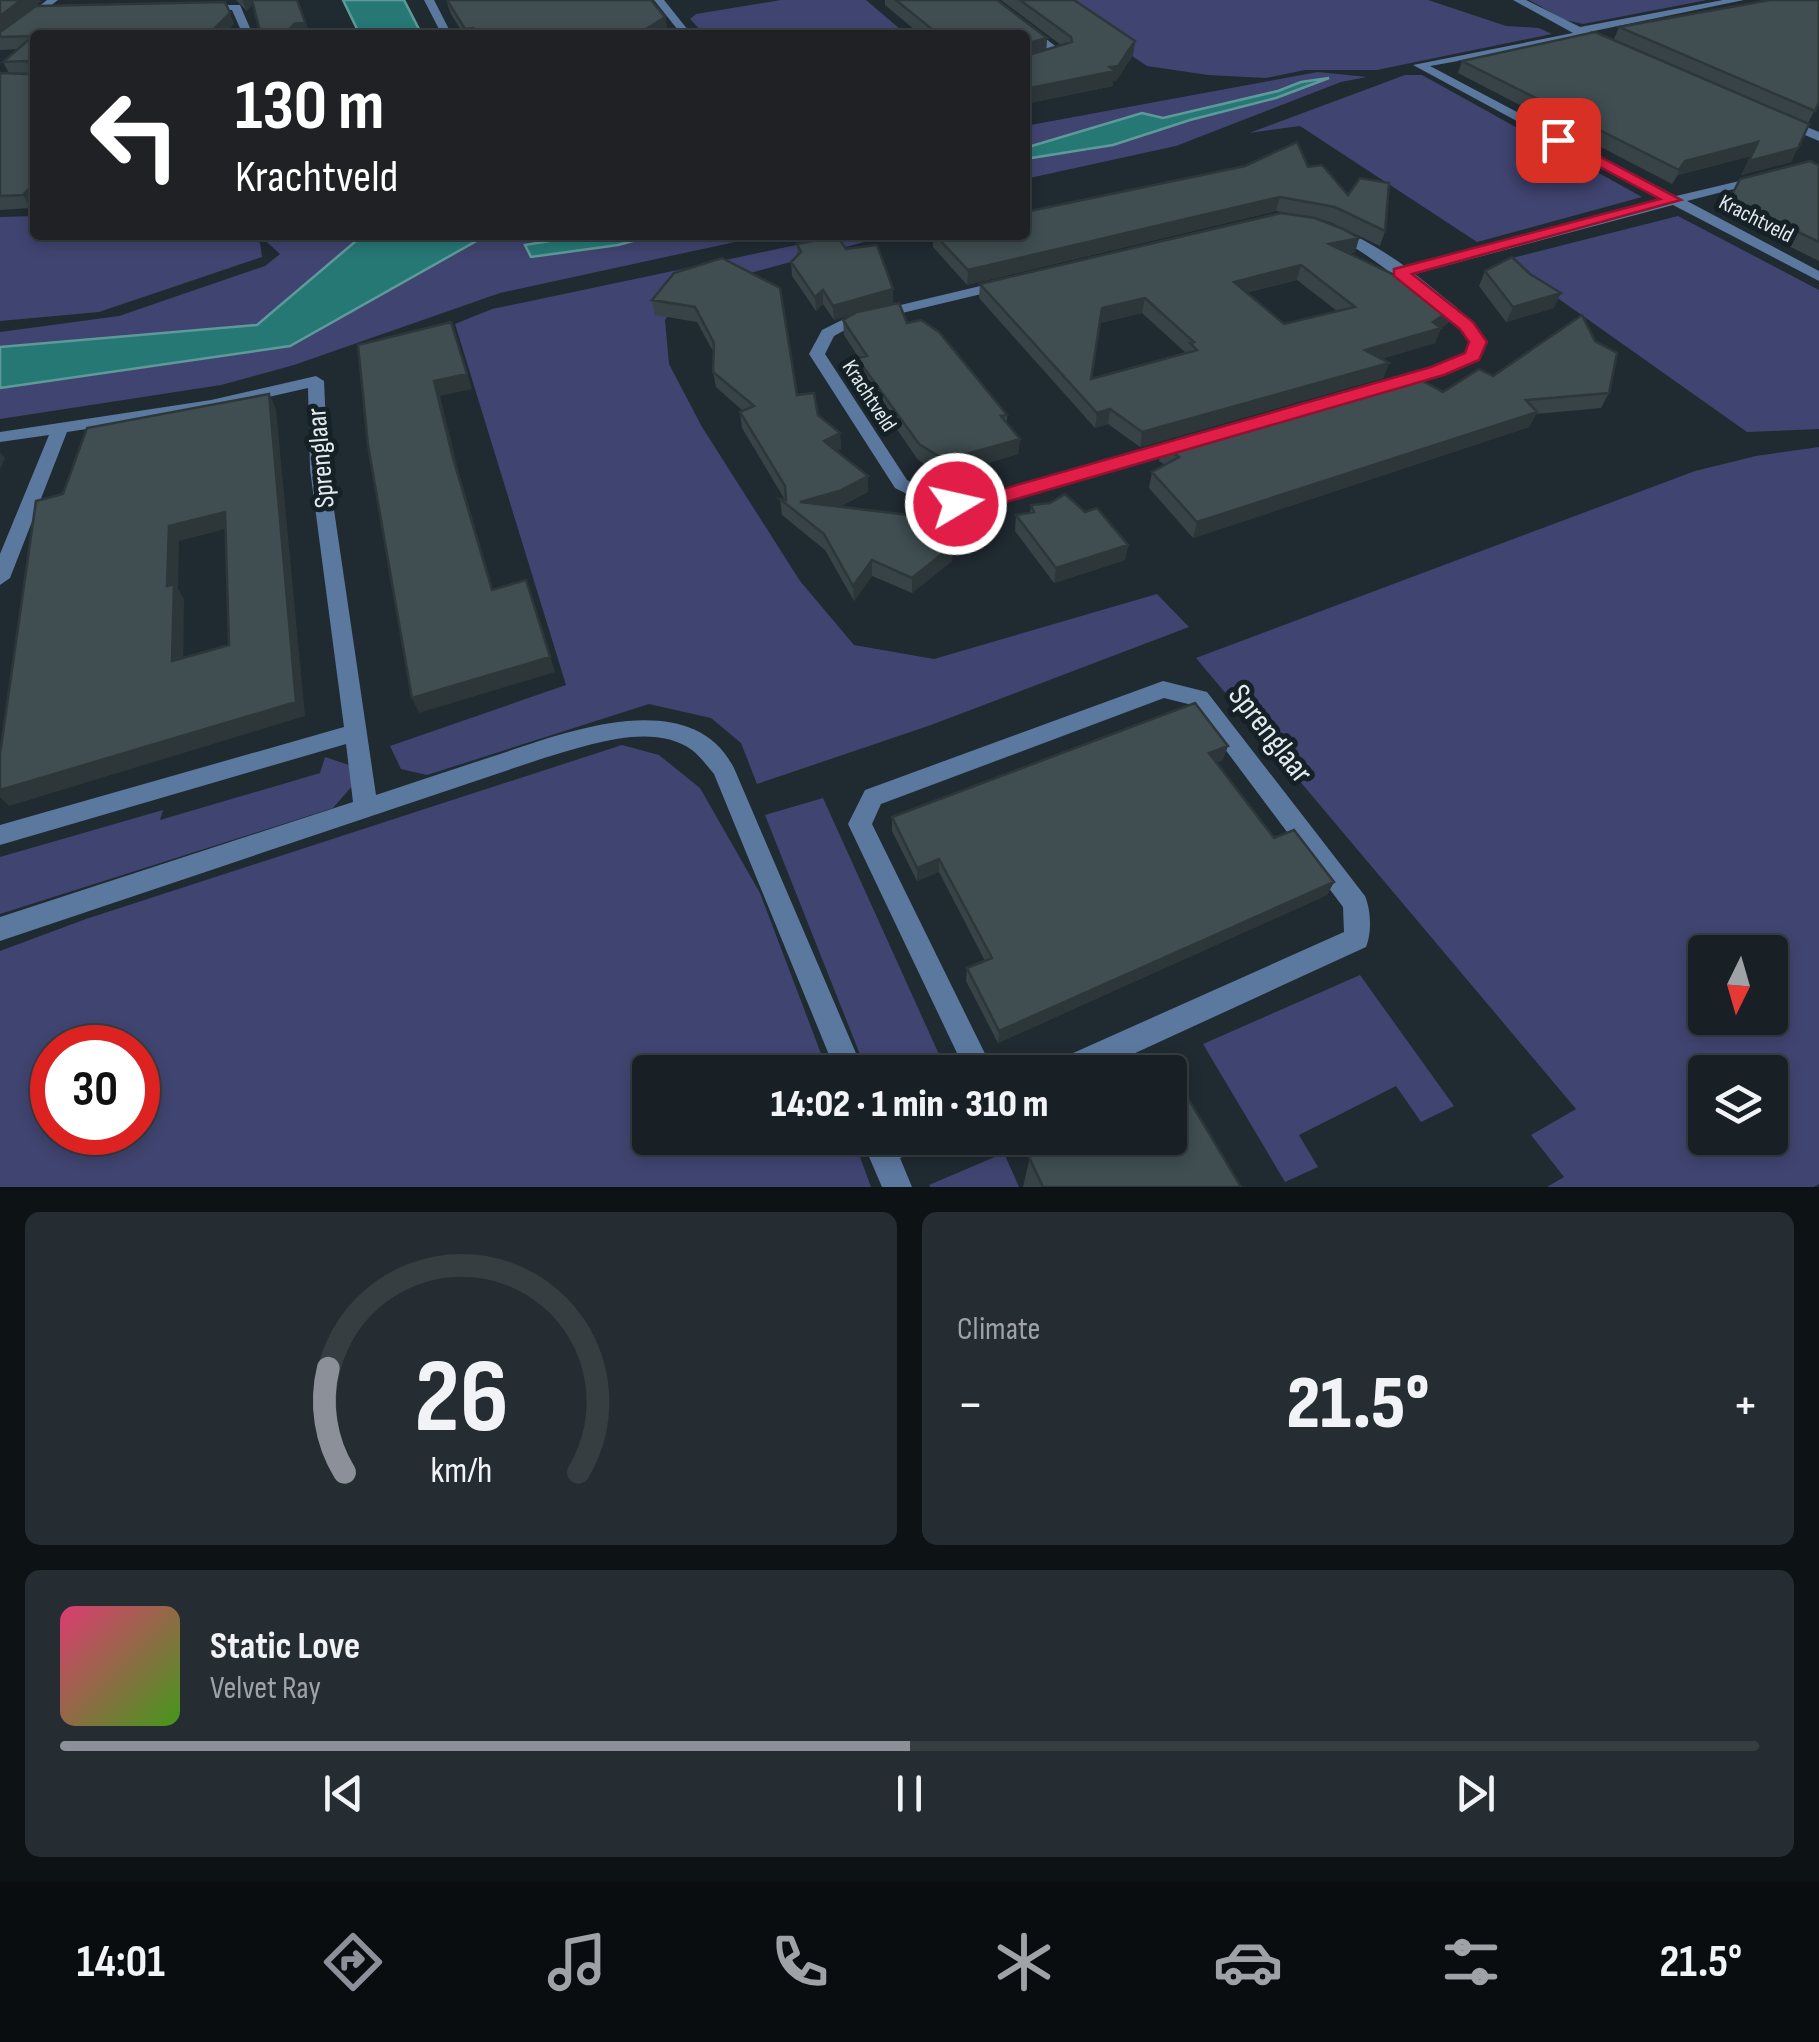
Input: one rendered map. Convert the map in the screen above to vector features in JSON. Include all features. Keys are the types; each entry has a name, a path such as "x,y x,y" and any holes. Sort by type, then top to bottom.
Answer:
{"street":[{"path":"0,42 53,0"},
{"path":"428,0 443,30"},
{"path":"658,0 683,30"},
{"path":"989,0 1029,30"},
{"path":"1518,0 1608,44"},
{"path":"1581,32 1739,0"},
{"path":"185,8 236,7 246,30"},
{"path":"38,11 62,11"},
{"path":"1030,31 1062,55 1030,64"},
{"name":"Krachtveld","path":"1581,32 1419,65 1819,277"},
{"path":"1772,117 1819,137"},
{"name":"Krachtveld","path":"1400,273 1467,325 1478,342 1472,356 1438,371 975,504 927,498 901,484 817,354 828,333 851,320 1266,220 1310,222 1332,228 1400,273 1782,172"},
{"name":"Sprenglaar","path":"0,437 211,405 316,381 318,468 366,808"},
{"path":"0,578 60,428"},
{"name":"Sprenglaar","path":"972,1055 860,824 873,796 1163,689 1199,698 1356,904 1356,940 1101,1055"},
{"path":"0,930 616,729 658,731 696,740 723,768 843,1055"},
{"path":"0,836 357,732"},
{"path":"884,1155 897,1187"}],"shaded area":[{"path":"343,0 404,0 419,30 358,30"},
{"path":"781,0 866,0 901,30 700,30 690,19 696,14"},
{"path":"1048,0 1428,0 1506,26 1539,28 1552,34 1377,70 1305,70 1266,78 1208,75 1147,66"},
{"path":"1529,0 1707,0 1583,24 1565,20"},
{"path":"1318,72 1367,77 1341,82 1176,146 1030,178 1030,158 1091,150 1298,89 1301,81 1278,91 1163,118 1142,113 1030,147 1030,125"},
{"path":"1405,75 1422,75 1642,197 1477,242 1300,126 1249,133"},
{"path":"1329,78 1276,98 1113,145 1030,158 1030,147 1142,113 1163,118"},
{"path":"30,216 30,240 254,240 260,243 262,257 99,312 0,321 0,217"},
{"path":"1678,216 1819,290 1819,429 1747,432 1504,260"},
{"path":"265,240 357,240 257,325 0,347 0,332 119,316 265,266 280,254"},
{"path":"357,240 478,240 290,346 0,388 0,347 257,325"},
{"path":"478,240 566,240 562,241 618,245 636,240 744,240 500,293 294,365 221,385 0,419 0,388 290,346"},
{"path":"556,240 636,240 531,257 525,245"},
{"path":"820,240 862,240 684,291 665,320 669,364 702,427 800,581 854,645 934,659 1157,594 1189,627 931,725 757,784 741,743 711,718 649,704 427,775 401,769 390,746 566,685 455,324 492,309"},
{"path":"1819,447 1819,1184 1547,1187 1564,1177 1531,1135 1576,1109 1196,658 1695,471 1756,456"},
{"path":"622,745 659,755 700,788 760,893 822,1055 632,1055 632,1155 859,1155 871,1187 0,1187 0,951 86,919"},
{"path":"325,757 349,765 353,785 333,808 0,914 0,857 163,810 160,820 320,773"},
{"path":"823,798 939,1055 860,1055 765,815"},
{"path":"1360,975 1454,1106 1421,1122 1396,1086 1299,1135 1318,1167 1285,1182 1203,1044"},
{"path":"1005,1155 1019,1187 930,1187"}],"building":[{"path":"0,0 21,0 0,16"},
{"path":"252,0 297,0 305,22 294,24 289,30 260,30"},
{"path":"447,0 651,0 665,17 645,30 465,29"},
{"path":"896,0 997,0 1047,38 1030,43 1030,30 933,30"},
{"path":"1020,0 1074,0 1135,41 1118,66 1110,67 1115,71 1030,88 1030,55 1072,42 1071,37"},
{"path":"1770,0 1819,0 1819,102 1815,111 1619,27"},
{"path":"225,2 230,13 213,30 30,30 30,36 0,37 0,32 36,6"},
{"path":"1595,32 1809,124 1798,148 1749,161 1758,142 1685,161 1679,170 1462,61"},
{"path":"30,39 30,66 28,61 3,62"},
{"path":"0,73 28,74 30,187 23,195 0,196"},
{"path":"1297,142 1308,167 1322,165 1348,195 1360,178 1389,183 1385,231 1335,207 1280,197 968,270 940,240 1030,240 1030,211 1245,166"},
{"path":"1810,161 1819,165 1819,242 1730,199 1740,179"},
{"path":"1281,213 1315,218 1343,229 1359,238 1329,244 1441,297 1454,308 1433,322 1441,328 1365,350 1389,363 1142,432 1110,409 1097,413 980,284","holes":["1301,265 1355,307 1284,324 1234,282","1145,298 1194,342 1190,343 1197,350 1091,379 1102,308"]},
{"path":"840,240 846,249 877,245 893,289 833,306 823,290 815,297 791,262 801,252 797,244"},
{"path":"1512,257 1530,274 1561,293 1513,307 1485,271"},
{"path":"722,258 780,288 797,395 814,393 818,415 840,433 824,441 868,476 839,491 800,502 917,516 953,545 912,578 872,560 853,586 824,534 780,499 786,500 785,486 740,412 754,406 713,372 714,343 695,307 652,300 674,273"},
{"path":"899,303 907,323 921,320 939,332 1007,415 1001,416 1020,439 945,460 919,444 857,358 867,356 843,320 857,312"},
{"path":"1582,315 1595,341 1617,353 1609,393 1526,400 1537,412 1197,522 1152,472 1179,457 1162,445 1410,374 1443,392 1479,369 1493,376"},
{"path":"451,322 467,374 434,381 492,590 526,580 550,657 412,698 368,445 358,345"},
{"path":"269,394 296,702 0,790 0,754 36,501 63,494 87,428","holes":["225,512 229,645 172,661 174,584 167,586 169,526"]},
{"path":"1065,494 1085,512 1097,508 1128,545 1056,568 1016,515 1034,512 1031,505 1050,503"},
{"path":"1195,703 1228,746 1209,753 1274,838 1294,830 1334,882 999,1031 967,968 992,958 939,859 917,868 892,817"},
{"path":"1187,1097 1241,1187 1043,1187 1029,1157 1187,1155"}],"route":[{"path":"956,504 975,504 1103,470 1438,371 1472,356 1478,342 1467,325 1400,273 1673,200 1558,140"}]}
